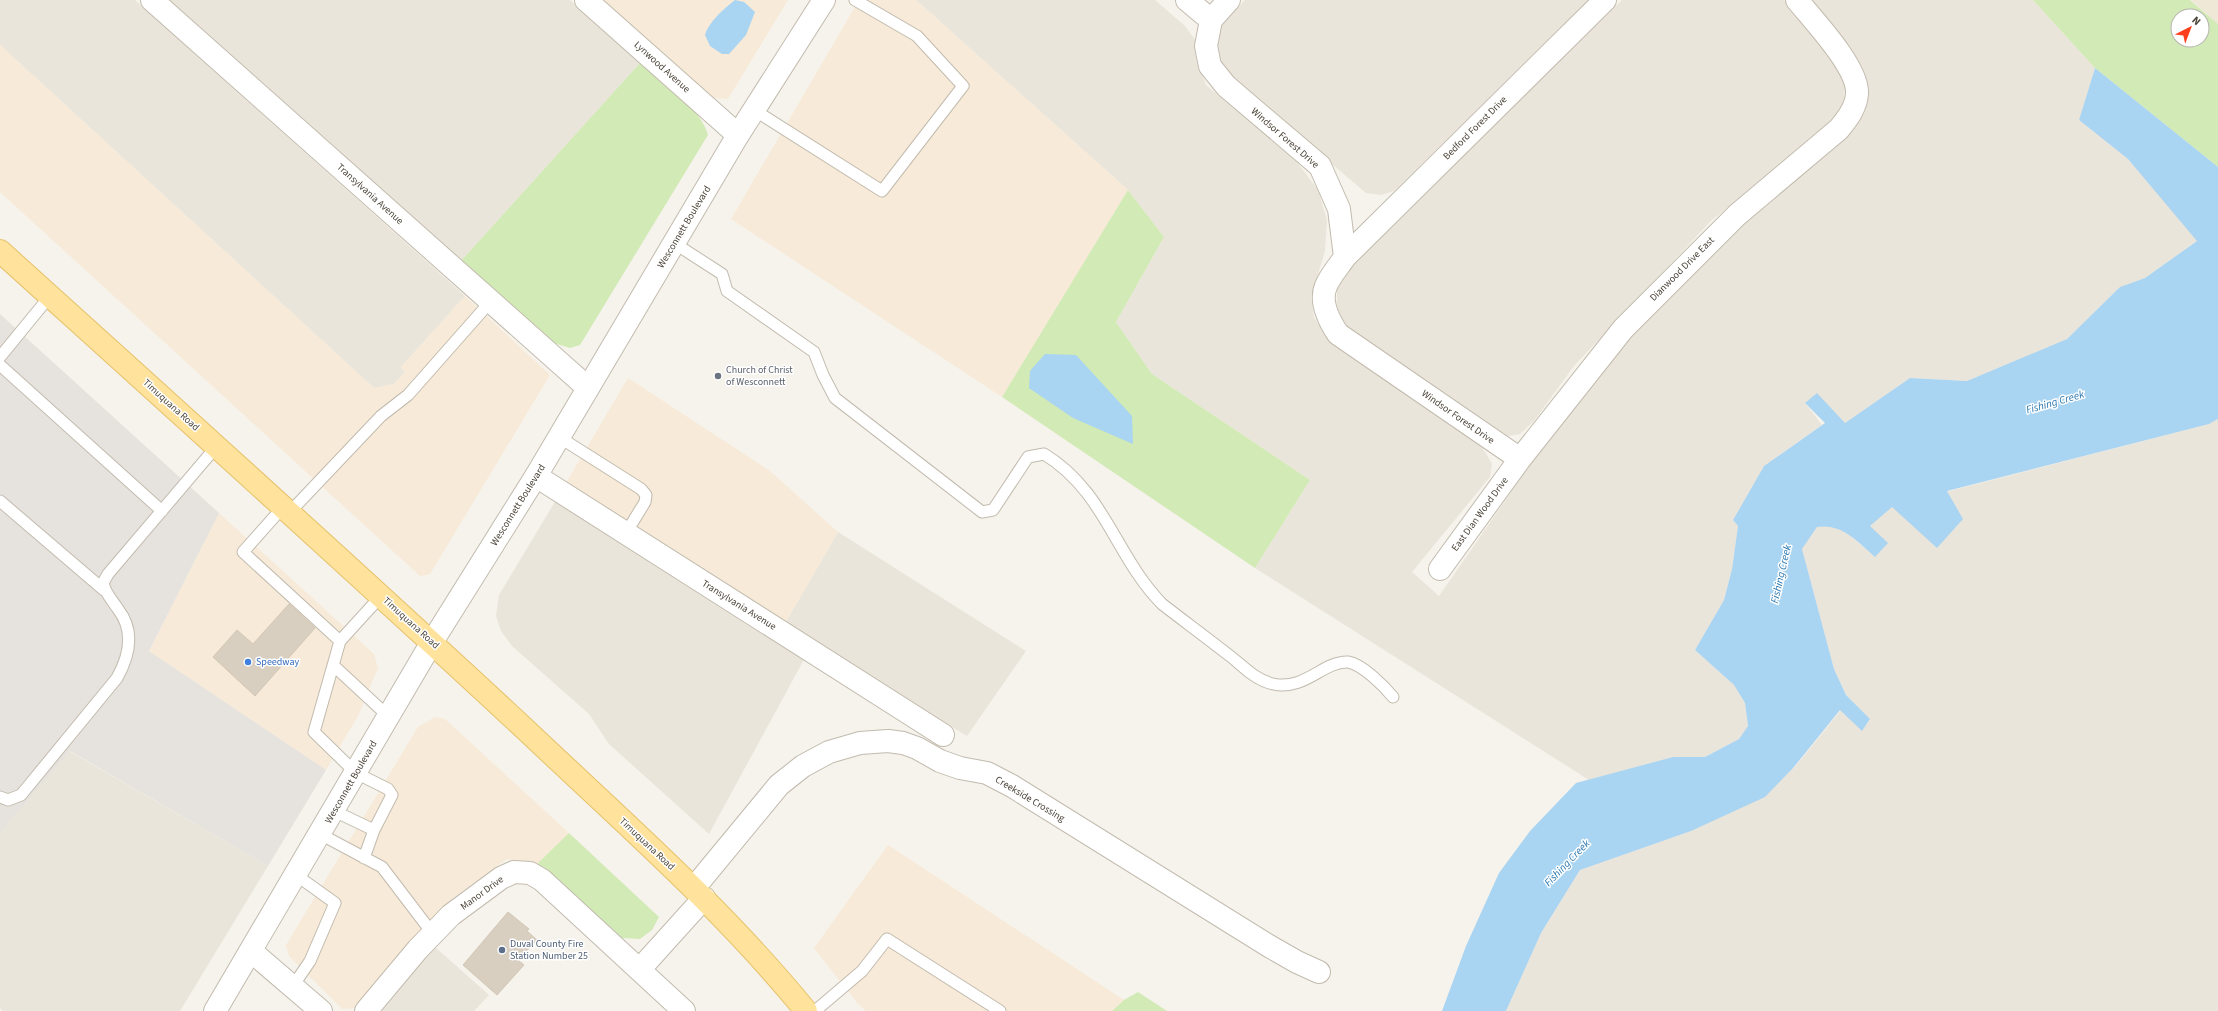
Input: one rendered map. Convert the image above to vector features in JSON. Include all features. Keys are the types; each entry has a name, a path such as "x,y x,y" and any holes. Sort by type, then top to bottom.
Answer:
{"main road":[{"name":"Timuquana Road","path":"0,251 432,642 699,893 775,973 806,1011"}],"street":[{"name":"Transylvania Avenue","path":"152,0 588,388"},
{"name":"Lynwood Avenue","path":"586,0 738,135"},
{"path":"1187,0 1211,20 1229,0"},
{"name":"Bedford Forest Drive","path":"1345,257 1605,0"},
{"name":"Dianwood Drive East","path":"1520,459 1623,329 1737,215 1839,129 1852,112 1857,94 1855,79 1848,65 1797,0"},
{"name":"Wesconnett Boulevard","path":"215,1011 296,876 432,642 536,476 818,2"},
{"name":"Windsor Forest Drive","path":"1211,20 1206,46 1210,66 1226,86 1320,166 1339,209 1345,257 1325,286 1324,298 1329,321 1338,334 1520,459"},
{"name":"East Dian Wood Drive","path":"1440,569 1520,459"},
{"name":"Transylvania Avenue","path":"536,476 943,734"},
{"name":"Creekside Crossing","path":"640,969 699,893 763,802 779,785 804,766 829,752 860,743 888,741 917,748 940,761 960,768 987,773 1012,786 1269,946 1297,962 1319,972"},
{"name":"Manor Drive","path":"366,1011 451,915 501,878 514,872 530,873 542,880 684,1011"},
{"path":"251,951 321,1011"}],"lane":[{"path":"754,110 882,191 963,86 917,36 855,0"},
{"path":"674,244 722,274 727,291 814,352 823,375 835,398 982,512 993,510 1028,457 1044,454 1062,465 1086,490 1117,537 1141,580 1162,604 1233,658 1250,674 1272,684 1289,685 1309,678 1332,666 1348,662 1366,671 1385,687 1393,697"},
{"path":"0,357 50,296"},
{"path":"340,640 243,552 381,416 408,395 491,301"},
{"path":"0,365 162,511"},
{"path":"559,437 641,489 646,495 645,502 626,533"},
{"path":"104,590 103,582 108,574 216,447"},
{"path":"0,501 104,590 124,616 130,640 127,661 117,678 20,794 8,800 0,797"},
{"path":"364,858 374,830 392,795 388,789 356,773 314,732 340,640 381,596"},
{"path":"333,665 389,717"},
{"path":"334,811 374,830"},
{"path":"320,834 382,867 433,934"},
{"path":"293,986 310,961 336,903 296,876"},
{"path":"815,1011 862,971 887,939 1000,1011"}],"shaded area":[{"path":"0,0 135,0 465,296 401,367 405,372 394,384 374,388 0,45"},
{"path":"167,0 570,0 640,63 461,261"},
{"path":"596,0 788,0 728,99 713,98"},
{"path":"859,0 916,0 1128,190 1002,397 731,219"},
{"path":"916,0 1155,0 1185,26 1195,40 1196,59 1206,85 1297,162 1318,190 1327,220 1325,251 1311,297 1314,318 1334,345 1482,447 1492,464 1490,477 1412,572 1439,596 1572,404 1644,322 1765,203 1850,133 1865,113 1868,86 1852,56 1808,0 2033,0 2095,68 2079,120 2128,159 2198,240 2145,278 2120,287 2067,339 1967,381 1910,378 1845,423 1817,394 1805,403 1822,425 1764,466 1733,520 1738,526 1732,569 1724,600 1695,650 1734,685 1745,703 1748,726 1739,739 1705,757 1673,757 1589,780 1255,568 1310,480 1152,374 1116,322 1164,237 1128,190"},
{"path":"1245,0 1589,0 1394,191 1381,195 1366,193 1233,80 1220,64 1215,45 1221,26"},
{"path":"1622,0 1784,0 1839,69 1845,84 1844,100 1838,115 1711,221 1574,366 1534,421 1520,434 1509,436 1495,431 1347,327 1337,308 1337,289 1343,273"},
{"path":"2191,0 2218,0 2218,24 2210,17 2210,8 2200,8"},
{"path":"0,45 374,388 394,384 405,372 401,367 465,296 550,375 430,574 420,576 0,192"},
{"path":"0,314 219,513 149,651 326,770 268,866 70,751 0,833"},
{"path":"628,378 770,471 838,532 784,625 566,483"},
{"path":"2218,419 2218,1011 1506,1011 1541,933 1580,870 1691,831 1795,767 1841,710 1862,730 1870,720 1846,695 1834,669 1802,549 1817,527 1829,525 1845,531 1875,557 1869,527 1891,506 2209,424"},
{"path":"556,500 807,654 709,834 609,744 589,714 512,646 501,631 496,616 499,595"},
{"path":"219,513 374,654 378,668 358,716 326,770 149,651"},
{"path":"838,532 1026,651 967,736 784,625"},
{"path":"435,717 445,719 569,833 537,864 507,859 453,898 415,936 357,1008 342,1009 289,956 286,945 418,727"},
{"path":"69,751 268,866 180,1011 3,1011 0,1008 0,833"},
{"path":"888,845 1124,1000 1112,1011 866,1011 858,1004 814,948"},
{"path":"435,947 489,995 474,1011 374,1011"}],"green space":[{"path":"2033,0 2190,0 2199,8 2170,8 2170,48 2210,48 2210,17 2218,24 2218,167 2095,68"},
{"path":"640,63 669,86 689,105 698,115 708,135 580,345 570,348 554,343 461,261"},
{"path":"1128,190 1164,237 1116,322 1152,374 1310,480 1255,568 1002,397"},
{"path":"569,833 659,917 652,930 640,939 622,938 537,864"},
{"path":"1138,992 1167,1011 1112,1011 1124,1000"}],"water":[{"path":"735,0 744,2 755,12 746,35 729,54 722,54 710,46 705,35 713,20"},
{"name":"Fishing Creek","path":"2095,68 2218,167 2218,419 2209,424 1947,491 1963,519 1937,548 1892,507 1870,526 1888,543 1875,557 1856,540 1842,531 1834,528 1817,527 1802,549 1834,669 1846,695 1870,719 1862,731 1840,710 1794,767 1765,797 1691,831 1580,870 1541,933 1506,1011 1442,1011 1466,946 1499,873 1530,831 1576,783 1673,757 1705,757 1739,739 1748,726 1745,703 1734,685 1695,650 1724,600 1732,569 1738,526 1733,520 1764,466 1825,423 1805,403 1817,393 1845,423 1910,378 1967,381 2067,339 2120,287 2145,278 2197,241 2128,159 2079,120"},
{"path":"1045,354 1076,355 1132,416 1133,444 1073,418 1029,388 1030,371"}],"building":[{"path":"289,604 315,628 255,696 213,657 237,630 253,644"},
{"name":"Duval County Fire Station Number 25","path":"508,912 529,929 527,931 537,940 518,960 524,965 497,995 463,965"}],"place":[{"name":"Church of Christ of Wesconnett","path":"718,376"},
{"name":"Speedway","path":"248,662"},
{"name":"Duval County Fire Station Number 25","path":"502,950"}]}
